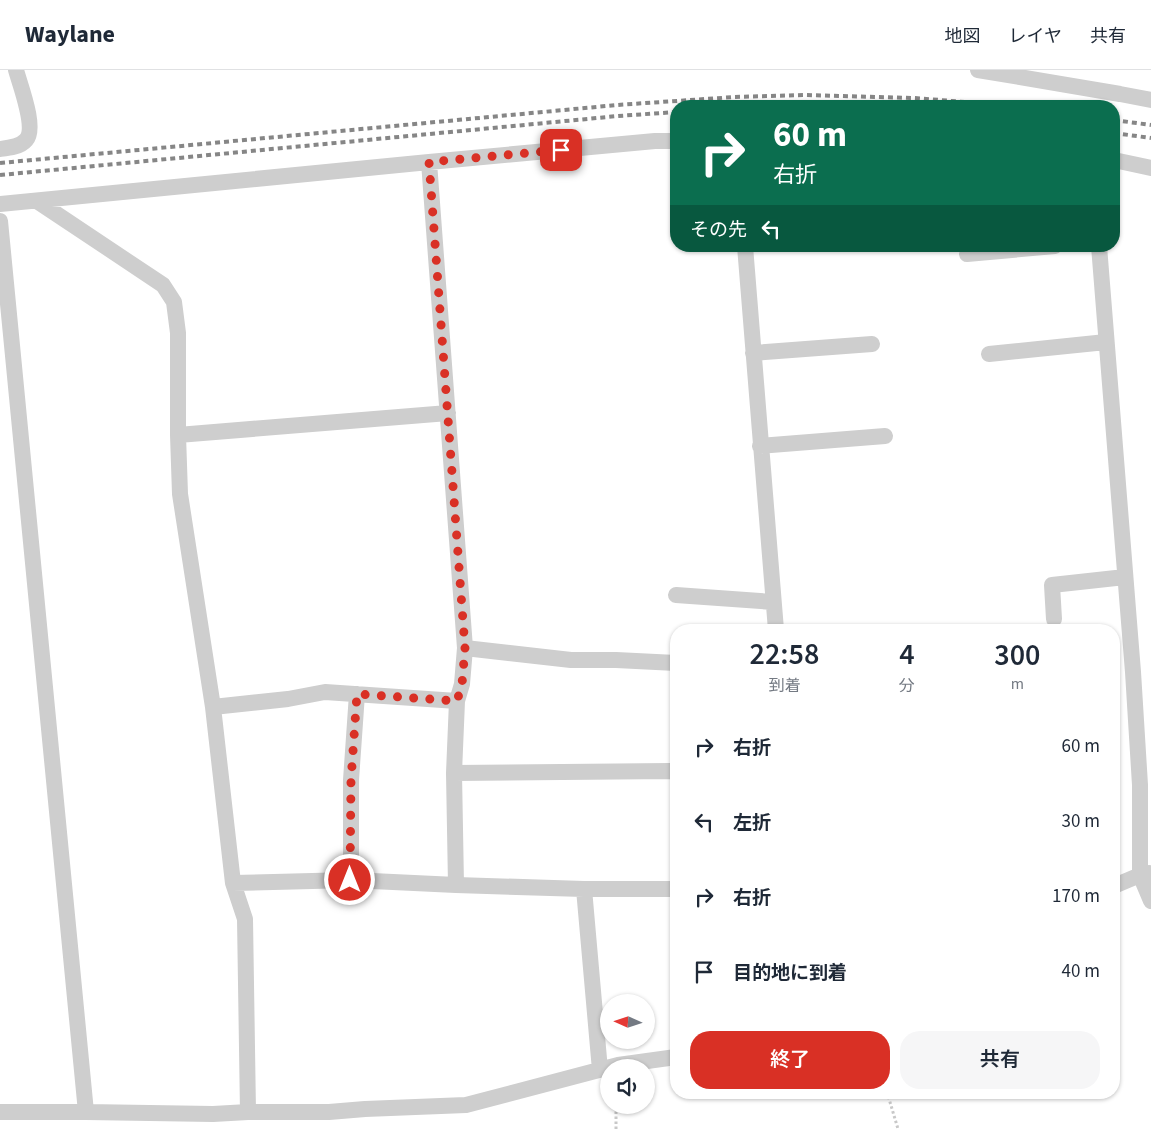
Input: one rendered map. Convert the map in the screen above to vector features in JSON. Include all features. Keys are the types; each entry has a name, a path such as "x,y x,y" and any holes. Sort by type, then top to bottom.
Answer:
{"street":[{"path":"0,149 17,146 27,139 30,129 30,119 16,70"},
{"path":"978,70 1151,100"},
{"path":"0,204 429,162 670,141"},
{"path":"1120,161 1151,168"},
{"path":"429,162 465,648 462,684 457,701 454,773 456,885"},
{"path":"37,201 163,285 174,302 178,333 180,494 213,707 233,883 245,919 248,1112"},
{"path":"0,221 86,1112"},
{"path":"745,252 775,624"},
{"path":"967,254 989,252"},
{"path":"1099,252 1132,672 1145,874 1151,901"},
{"path":"989,354 1106,342"},
{"path":"753,353 872,344"},
{"path":"178,435 448,413"},
{"path":"760,446 885,436"},
{"path":"1054,619 1052,585 1125,577"},
{"path":"676,595 773,602"},
{"path":"465,648 571,660 670,663"},
{"path":"213,707 288,699 325,692 457,701"},
{"path":"350,880 351,780 357,694"},
{"path":"454,773 670,771"},
{"path":"1120,884 1145,874"},
{"path":"233,883 350,880 456,885 670,889"},
{"path":"0,1112 86,1112 212,1122 248,1112 329,1112 466,1105 600,1070 584,888"},
{"path":"655,1060 670,1058"}],"path":[{"path":"889,1099 898,1129"},
{"path":"616,1114 616,1129"}],"railway":[{"path":"691,100 804,95 940,100"},
{"path":"0,163 670,101"},
{"path":"0,175 670,112"},
{"path":"1120,121 1151,125"},
{"path":"1120,134 1151,138"}],"route":[{"path":"350,880 351,780 357,694 457,701 462,684 465,648 429,162 561,150"}]}
